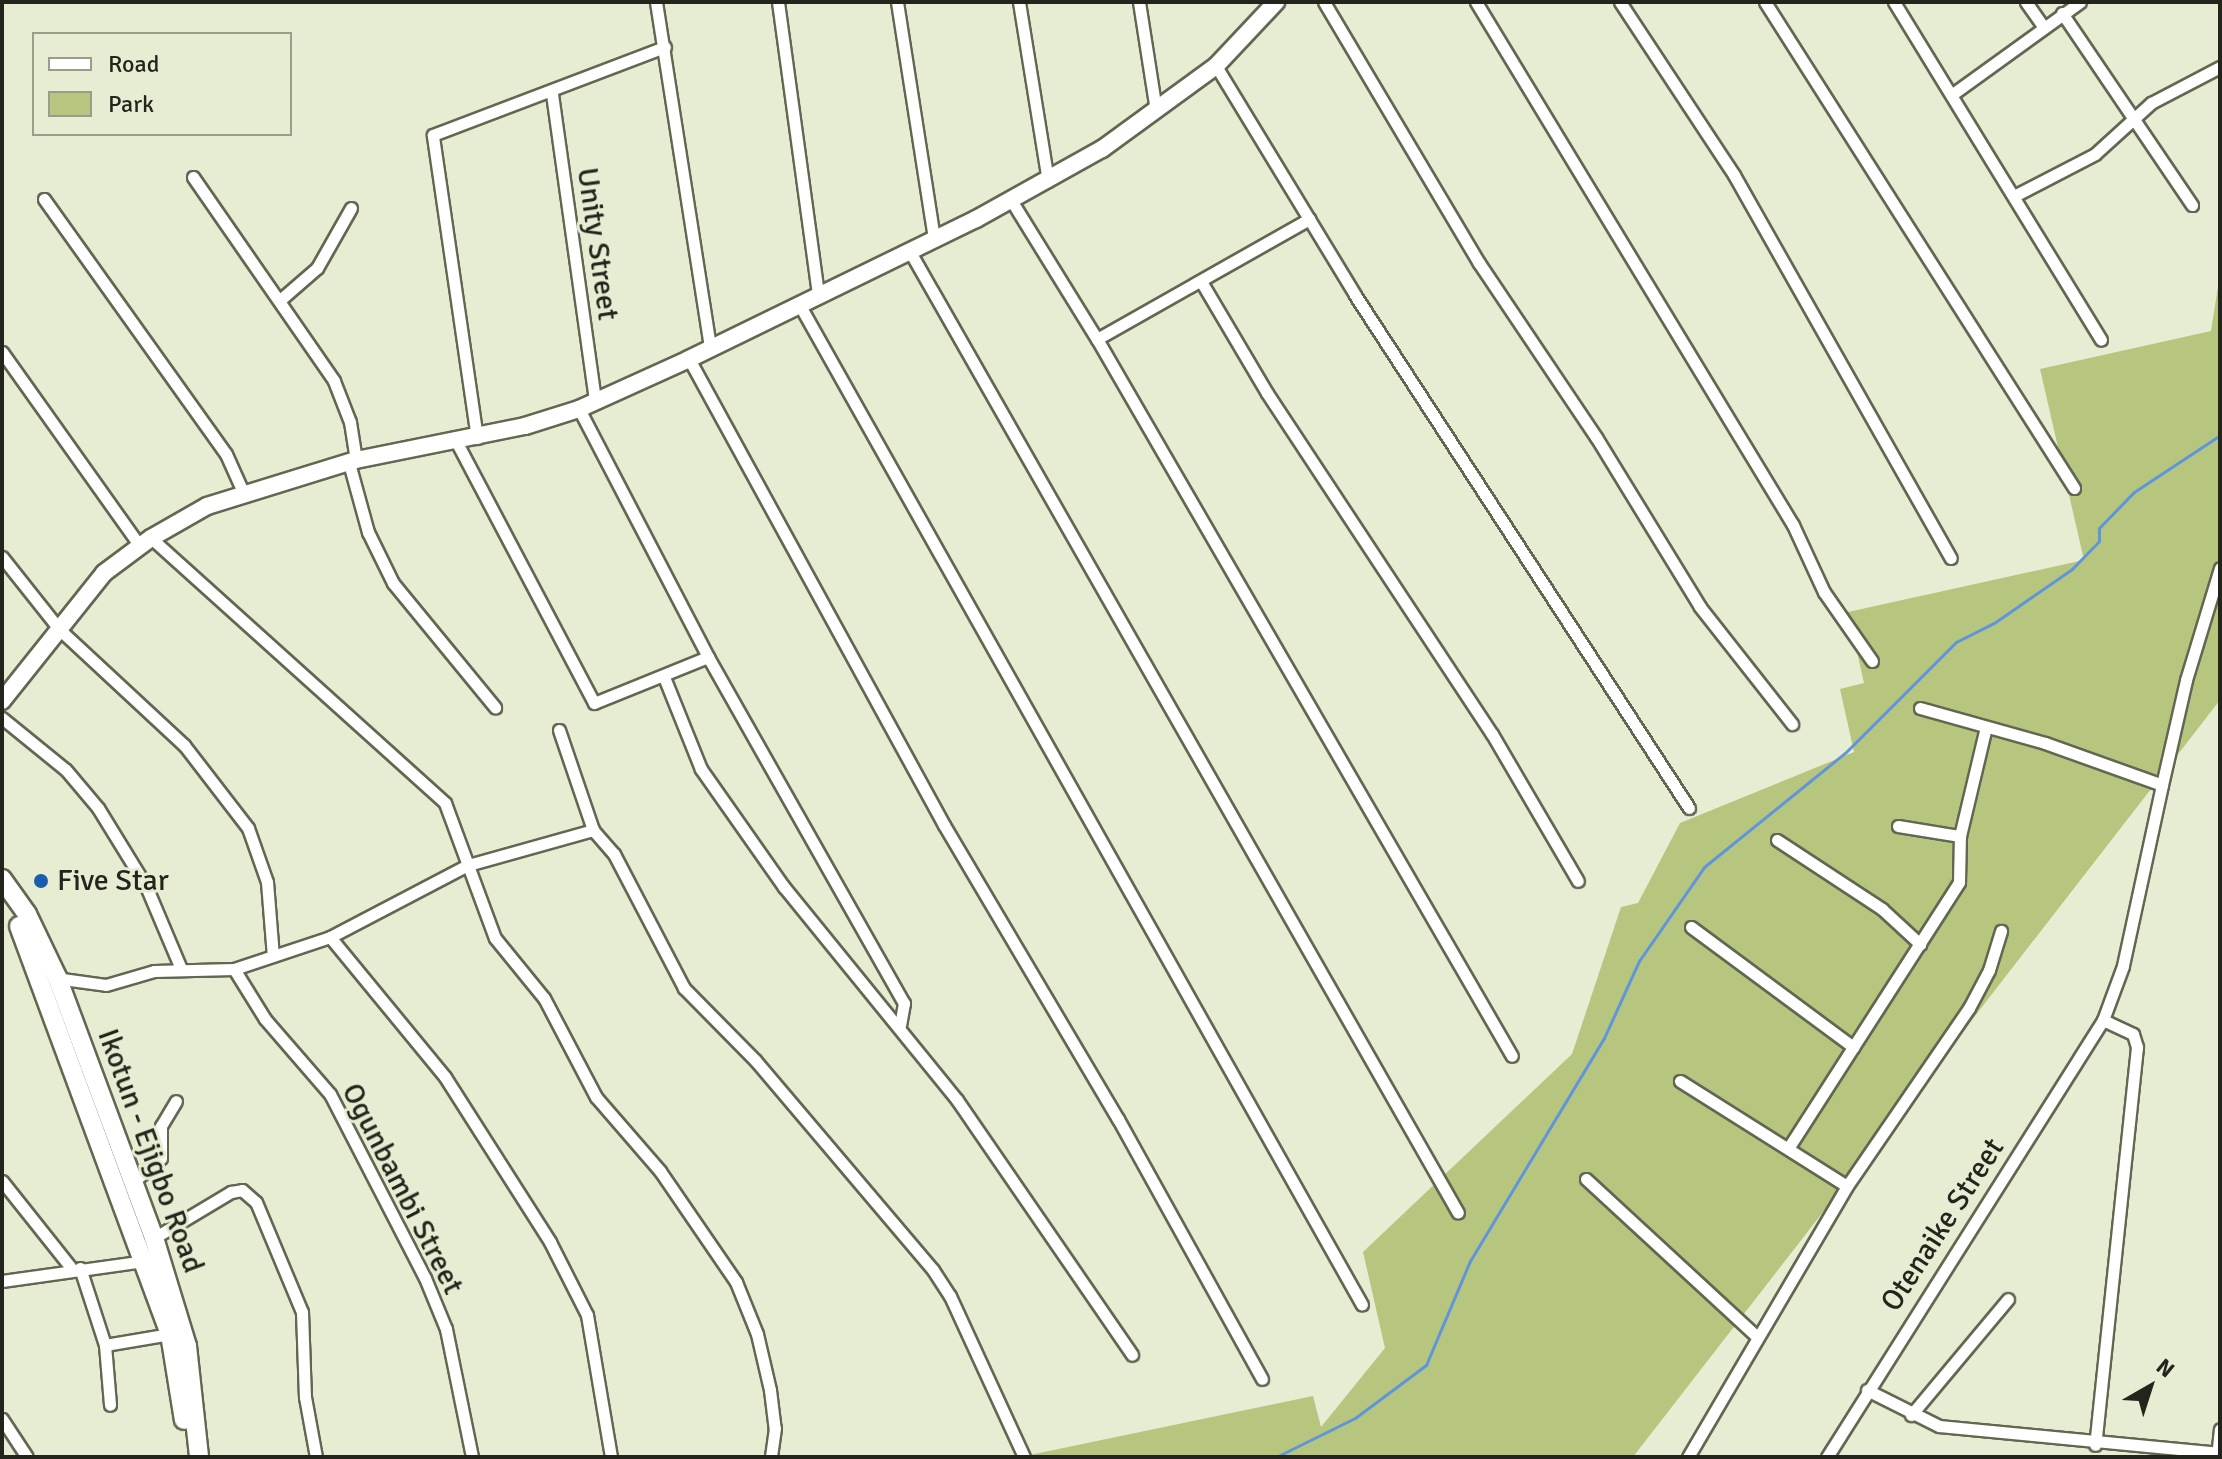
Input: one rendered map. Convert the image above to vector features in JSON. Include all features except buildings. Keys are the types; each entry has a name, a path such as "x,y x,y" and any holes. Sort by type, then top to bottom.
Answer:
{"main road":[{"name":"Ikotun - Ejigbo Road","path":"2,879 27,914 170,1334 189,1457"},
{"name":"Ikotun - Ejigbo Road","path":"2,900 50,980 154,1238 187,1346 199,1457"}],"street":[{"path":"656,2 710,348"},
{"path":"778,2 818,294"},
{"path":"897,2 934,237"},
{"path":"1019,2 1048,181"},
{"path":"1139,2 1156,111"},
{"path":"1324,2 1479,263 1596,437 1700,607 1792,724"},
{"path":"1476,2 1793,525 1824,592 1872,661"},
{"path":"1620,2 1734,175 1951,558"},
{"path":"1765,2 2074,488"},
{"path":"1894,2 1954,93 2101,340"},
{"path":"2026,2 2042,25"},
{"path":"1954,93 2042,25 2080,2"},
{"path":"2,701 92,585 145,542 243,492 353,461 477,438 579,409 689,359 1048,181 1156,111 1216,66 1271,4"},
{"path":"2062,13 2192,205"},
{"path":"477,438 433,135 552,94 665,47"},
{"path":"1216,66 1309,219 1689,808"},
{"path":"2016,195 2095,154 2133,118 2220,67"},
{"name":"Unity Street","path":"552,94 595,400"},
{"path":"193,177 280,300 343,400 368,532 393,583 495,707"},
{"path":"44,199 226,454 243,492"},
{"path":"1011,200 1097,339 1512,1056"},
{"path":"280,300 312,273 351,208"},
{"path":"1097,339 1202,283 1309,219"},
{"path":"909,250 1458,1213"},
{"path":"1202,283 1267,393 1492,734 1578,881"},
{"path":"799,304 1362,1305"},
{"path":"2,352 145,542 439,795 451,814 495,938 544,998 596,1097 660,1171 736,1282 757,1334 770,1390 775,1428 771,1457"},
{"path":"689,359 944,825 1118,1119 1262,1379"},
{"path":"579,409 708,657 904,1003 900,1025"},
{"path":"456,441 594,703 708,657"},
{"path":"2,557 59,629 184,745 248,828 267,882 273,956"},
{"name":"Otenaike Street","path":"1827,1457 2103,1020 2120,980 2186,680 2220,568"},
{"path":"664,677 701,769 784,887 900,1025 1132,1355"},
{"path":"1920,708 2162,785"},
{"path":"2,718 66,770 98,808 146,886 181,969"},
{"path":"1789,1147 1959,882 1960,836 1986,727"},
{"path":"559,730 593,830 614,854 695,1004 755,1060 940,1279 1024,1457"},
{"path":"1898,826 1960,836"},
{"path":"50,980 106,985 181,969 234,969 330,937 468,865 593,830"},
{"path":"1777,840 1882,909 1920,944"},
{"path":"1691,927 1853,1047"},
{"path":"1688,1457 1847,1186 1969,1008 1989,970 2001,931"},
{"path":"330,937 445,1077 550,1242 587,1315 611,1457"},
{"name":"Ogunbambi Street","path":"234,969 265,1019 330,1094 425,1278 446,1329 472,1457"},
{"path":"2095,1445 2137,1047 2133,1034 2103,1020"},
{"path":"1680,1081 1847,1186"},
{"path":"132,1183 161,1158 161,1126 176,1101"},
{"path":"1586,1179 1757,1337"},
{"path":"2,1181 76,1268 105,1345 110,1405"},
{"path":"154,1238 231,1192 242,1190 256,1202 302,1312 305,1397 316,1457"},
{"path":"2,1281 76,1268 144,1261"},
{"path":"1911,1415 2008,1299"},
{"path":"105,1345 170,1334"},
{"path":"1867,1390 1911,1415 1939,1426 2095,1445 2218,1455 2220,1429"},
{"path":"2,1419 27,1457"}],"green space":[{"path":"2220,274 2220,700 1633,1457 1020,1457 1313,1396 1321,1427 1385,1348 1363,1252 1572,1054 1621,907 1638,903 1680,823 1854,752 1840,689 1864,683 1848,612 2084,560 2040,369 2211,331"}],"waterway":[{"path":"1276,1457 1355,1418 1426,1365 1470,1261 1604,1038 1639,961 1704,867 1845,753 1956,642 1994,623 2072,569 2099,541 2099,528 2134,492 2220,435"},
{"path":"1168,1457 1188,1457"}],"place":[{"name":"Five Star","path":"41,881"}]}
